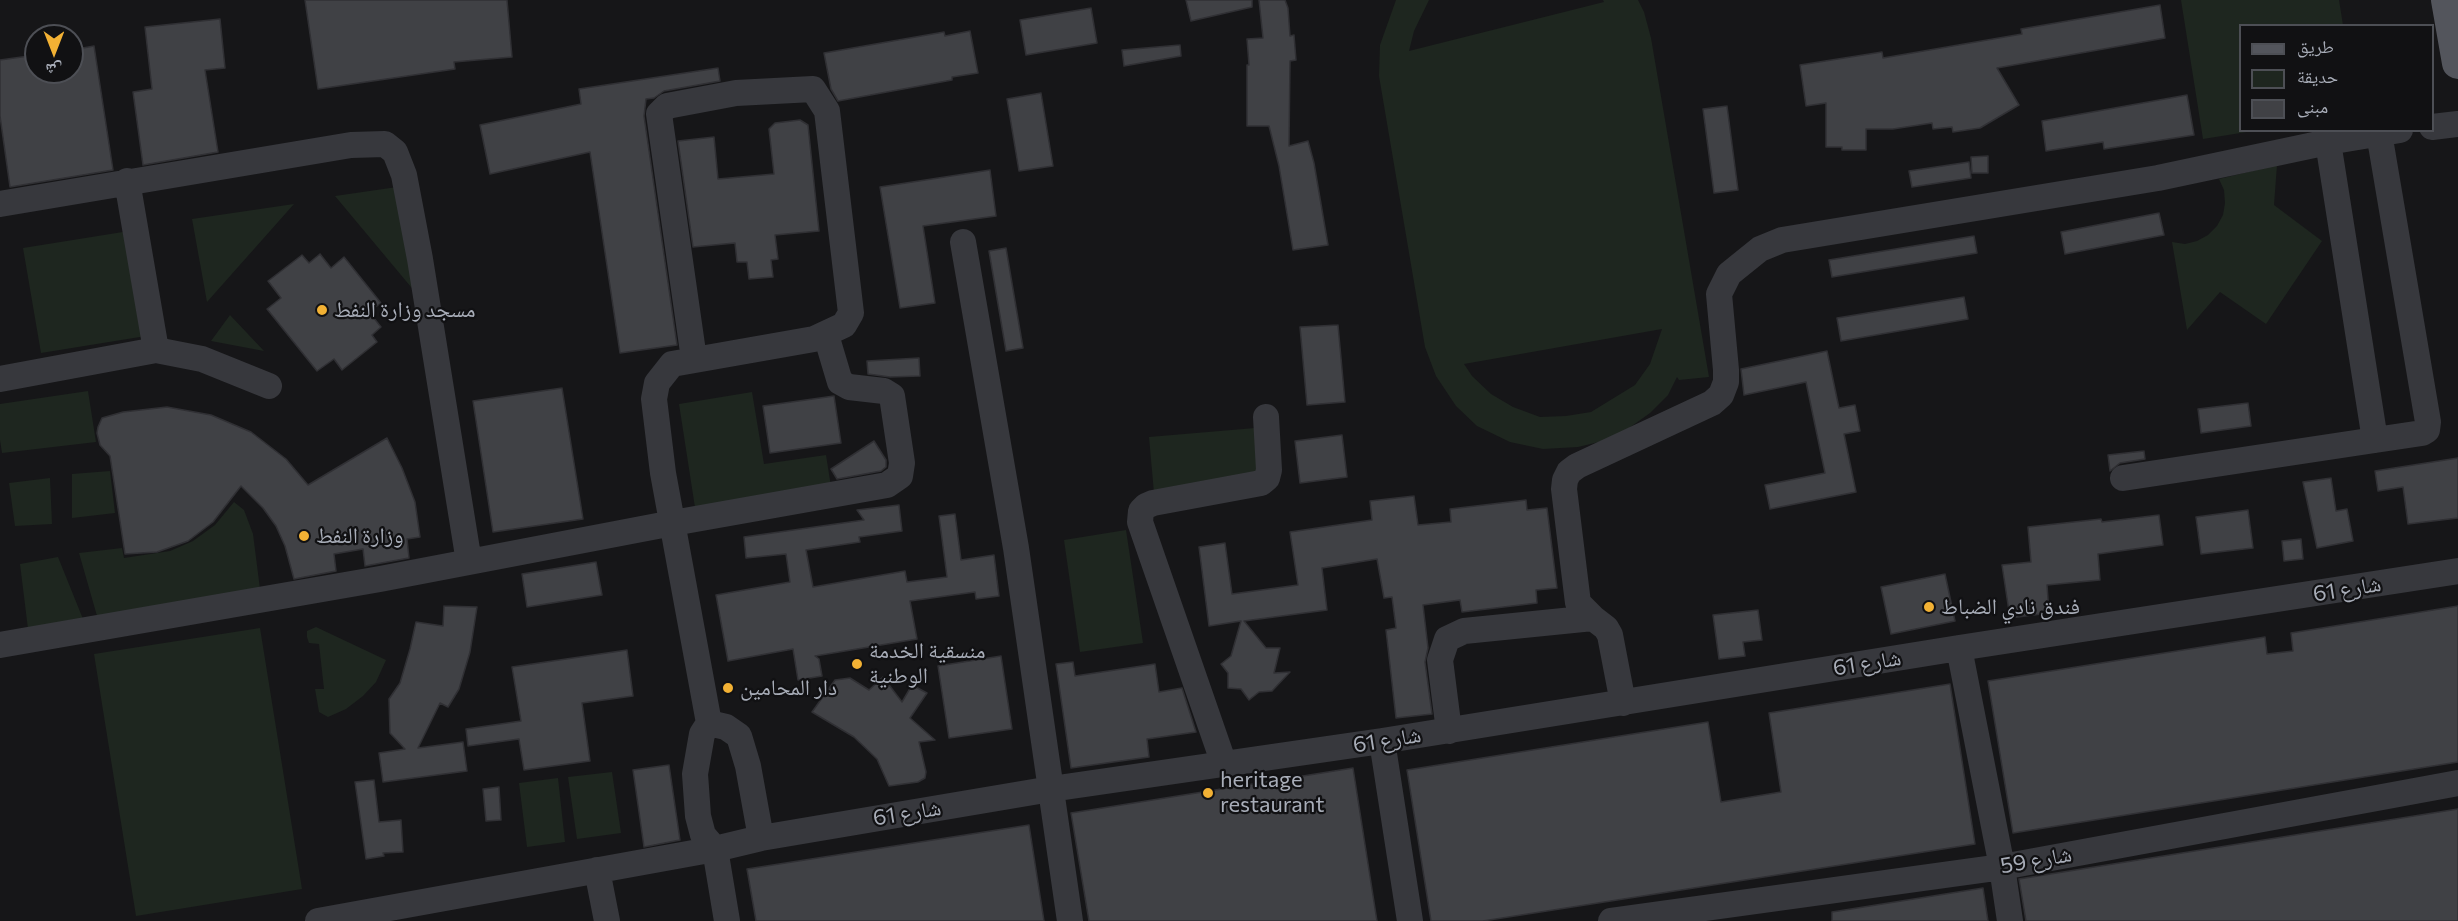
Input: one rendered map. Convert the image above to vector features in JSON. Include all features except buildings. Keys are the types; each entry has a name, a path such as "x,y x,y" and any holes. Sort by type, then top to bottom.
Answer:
{"main road":[{"path":"2447,0 2458,63"}],"street":[{"path":"694,358 659,114 667,106 736,93 813,89 826,111 851,313 844,325 814,339 694,358 672,364 657,383 654,399 662,462 709,723 702,734 695,774 698,816 704,835 715,849 727,921"},
{"path":"2434,127 2458,124"},
{"path":"1623,702 1610,635 1606,628 1578,603 1564,489 1569,472 1577,466 1712,403 1720,395 1726,382 1726,370 1719,294 1729,274 1760,249 1782,240 2158,178 2328,142 2389,132 2428,426 2422,433 2123,478"},
{"path":"2328,142 2375,440"},
{"path":"0,204 351,145 385,144 395,152 404,175 420,259 469,562"},
{"path":"127,181 156,350"},
{"path":"963,242 1016,548 1071,921"},
{"path":"0,645 887,485 900,476 902,463 892,396 884,391 849,387 840,382 826,335"},
{"path":"0,379 156,350 202,359 270,386"},
{"path":"1224,764 1140,522 1141,511 1153,503 1262,483 1267,478 1269,470 1266,417"},
{"name":"شارع 61","path":"318,921 349,918 715,849 760,838 1051,789 1449,731 1959,648 2458,571"},
{"path":"1449,731 1440,660 1447,639 1464,630 1593,618"},
{"path":"1959,648 2002,867 2010,921"},
{"path":"709,723 726,727 739,736 748,766 760,838"},
{"path":"1382,741 1410,921"},
{"name":"شارع 59","path":"1611,921 2002,867 2458,783"},
{"path":"597,870 608,921"}],"green space":[{"path":"1396,0 1429,0 1414,31 1409,51 1604,2 1603,0 1638,0 1651,38 1709,377 1679,380 1677,377 1668,395 1650,413 1629,428 1607,440 1578,447 1543,449 1510,442 1477,426 1456,406 1436,376 1425,347 1379,76 1380,45","holes":["1662,329 1650,364 1635,385 1591,412 1540,417 1513,407 1491,394 1472,376 1464,364"]},
{"path":"2181,0 2339,0 2343,24 2239,24 2239,132 2247,132 2203,139"},
{"path":"2277,165 2274,205 2322,241 2266,324 2220,292 2187,330 2172,242 2185,244 2197,241 2217,226 2223,215 2225,203 2224,190 2219,179"},
{"path":"404,186 421,299 335,196"},
{"path":"294,204 207,302 192,219"},
{"path":"129,231 146,336 41,353 23,248"},
{"path":"230,315 264,351 211,341"},
{"path":"88,391 96,442 2,453 0,404"},
{"path":"752,392 764,464 826,455 832,493 696,514 679,404"},
{"path":"1267,427 1272,483 1154,493 1149,437"},
{"path":"110,471 115,513 72,518 72,474"},
{"path":"50,478 52,524 15,526 9,483"},
{"path":"234,502 244,510 253,534 260,589 97,616 79,553 122,548 124,558 170,551 193,541 215,525"},
{"path":"1126,530 1143,643 1080,652 1064,540"},
{"path":"58,557 83,619 28,629 20,564"},
{"path":"316,627 386,660 376,682 363,696 346,709 328,717 319,712 315,689 324,689 319,644 309,643 307,637 307,631"},
{"path":"260,628 302,889 136,916 94,654"},
{"path":"612,772 621,833 577,839 568,777"},
{"path":"558,778 565,842 527,847 519,783"}],"place":[{"name":"مسجد وزارة النفط","path":"322,310"},
{"name":"وزارة النفط","path":"304,536"},
{"name":"فندق نادي الضباط","path":"1929,607"},
{"name":"منسقية الخدمة الوطنية","path":"857,664"},
{"name":"دار المحامين","path":"728,688"},
{"name":"heritage restaurant","path":"1208,793"}]}
